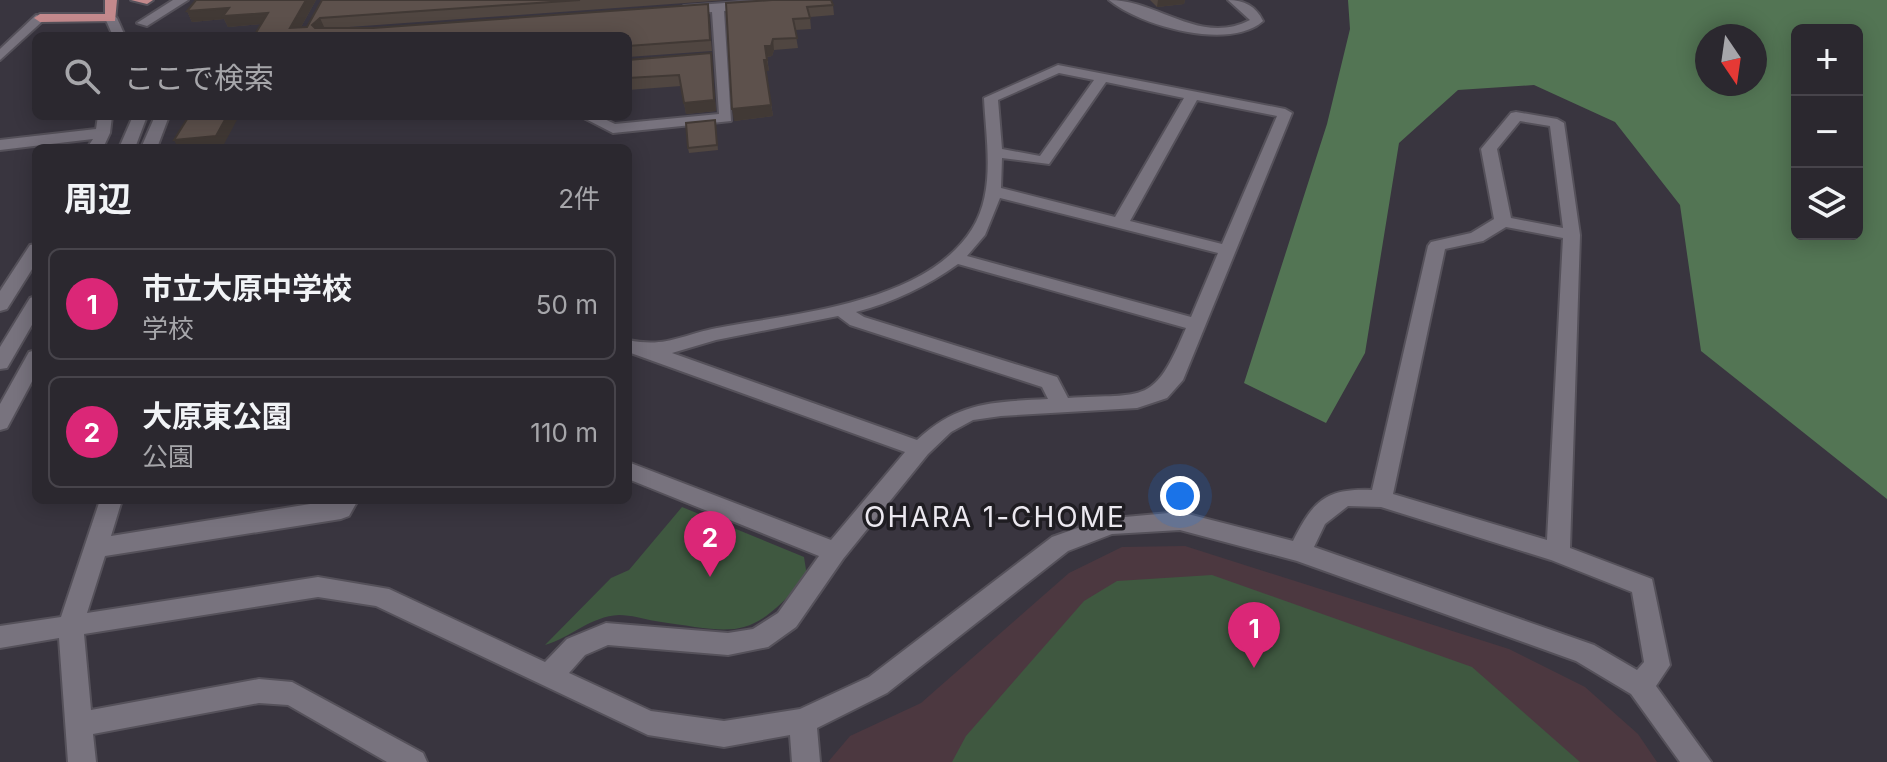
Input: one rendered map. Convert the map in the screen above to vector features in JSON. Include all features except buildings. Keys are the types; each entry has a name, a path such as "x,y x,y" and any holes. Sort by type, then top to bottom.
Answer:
{"main road":[{"path":"40,18 59,0"},
{"path":"40,18 111,18 111,0"},
{"path":"137,0 147,0"}],"street":[{"path":"137,0 145,29 182,0"},
{"path":"1115,0 1171,24 1238,31 1257,21 1254,14 1234,0"},
{"path":"673,11 762,4"},
{"path":"595,120 613,129 726,118 718,7"},
{"path":"0,56 40,18"},
{"path":"111,18 117,32"},
{"path":"706,58 722,57"},
{"path":"548,677 576,647 606,634 728,644 759,639 787,620 835,552 920,449 944,427 968,414 1001,409 1137,401 1160,393 1176,375 1285,113 1058,69 991,98 993,191 978,234 955,258 906,289 843,311 701,337 650,351"},
{"path":"994,152 1044,161 1102,78"},
{"path":"1120,223 1193,95"},
{"path":"1503,221 1489,149 1516,116 1557,123 1572,235 1558,553"},
{"path":"97,144 105,120"},
{"path":"129,144 138,120"},
{"path":"151,144 160,120"},
{"path":"0,145 103,133"},
{"path":"993,191 1226,250"},
{"path":"1381,499 1437,246 1477,237 1503,221 1572,235"},
{"path":"0,305 32,255"},
{"path":"955,258 1196,325"},
{"path":"0,363 32,309"},
{"path":"843,311 857,321 1050,382 1062,406"},
{"path":"632,347 920,449"},
{"path":"0,423 32,363"},
{"path":"632,472 835,552"},
{"path":"1300,552 1316,518 1344,497 1381,499 1558,553 1643,586 1657,665 1640,686"},
{"path":"82,762 71,625 110,504"},
{"path":"96,548 341,510 345,504"},
{"path":"0,637 318,587 380,596 648,723 724,734 803,721 878,685 1060,544 1111,525 1180,521 1300,552 1585,653 1640,686 1697,762"},
{"path":"80,724 259,691 292,694 413,762"},
{"path":"803,721 806,762"}],"shaded area":[{"path":"1185,546 1509,649 1585,687 1638,734 1657,762 828,762 850,736 921,703 1069,573 1122,547"}],"green space":[{"path":"1348,0 1887,0 1887,499 1701,351 1680,205 1615,122 1534,85 1458,90 1399,143 1365,353 1326,423 1244,383 1327,124 1350,29"},
{"path":"682,507 804,557 807,576 771,613 741,628 706,628 619,615 599,619 545,645 611,578 629,570"},
{"path":"1212,575 1472,667 1580,762 952,762 966,736 1084,601 1117,581"}],"place":[{"name":"大原東公園","path":"710,577"},
{"name":"市立大原中学校","path":"1254,668"}],"district":[{"name":"OHARA 1-CHOME","path":"995,517"}]}
